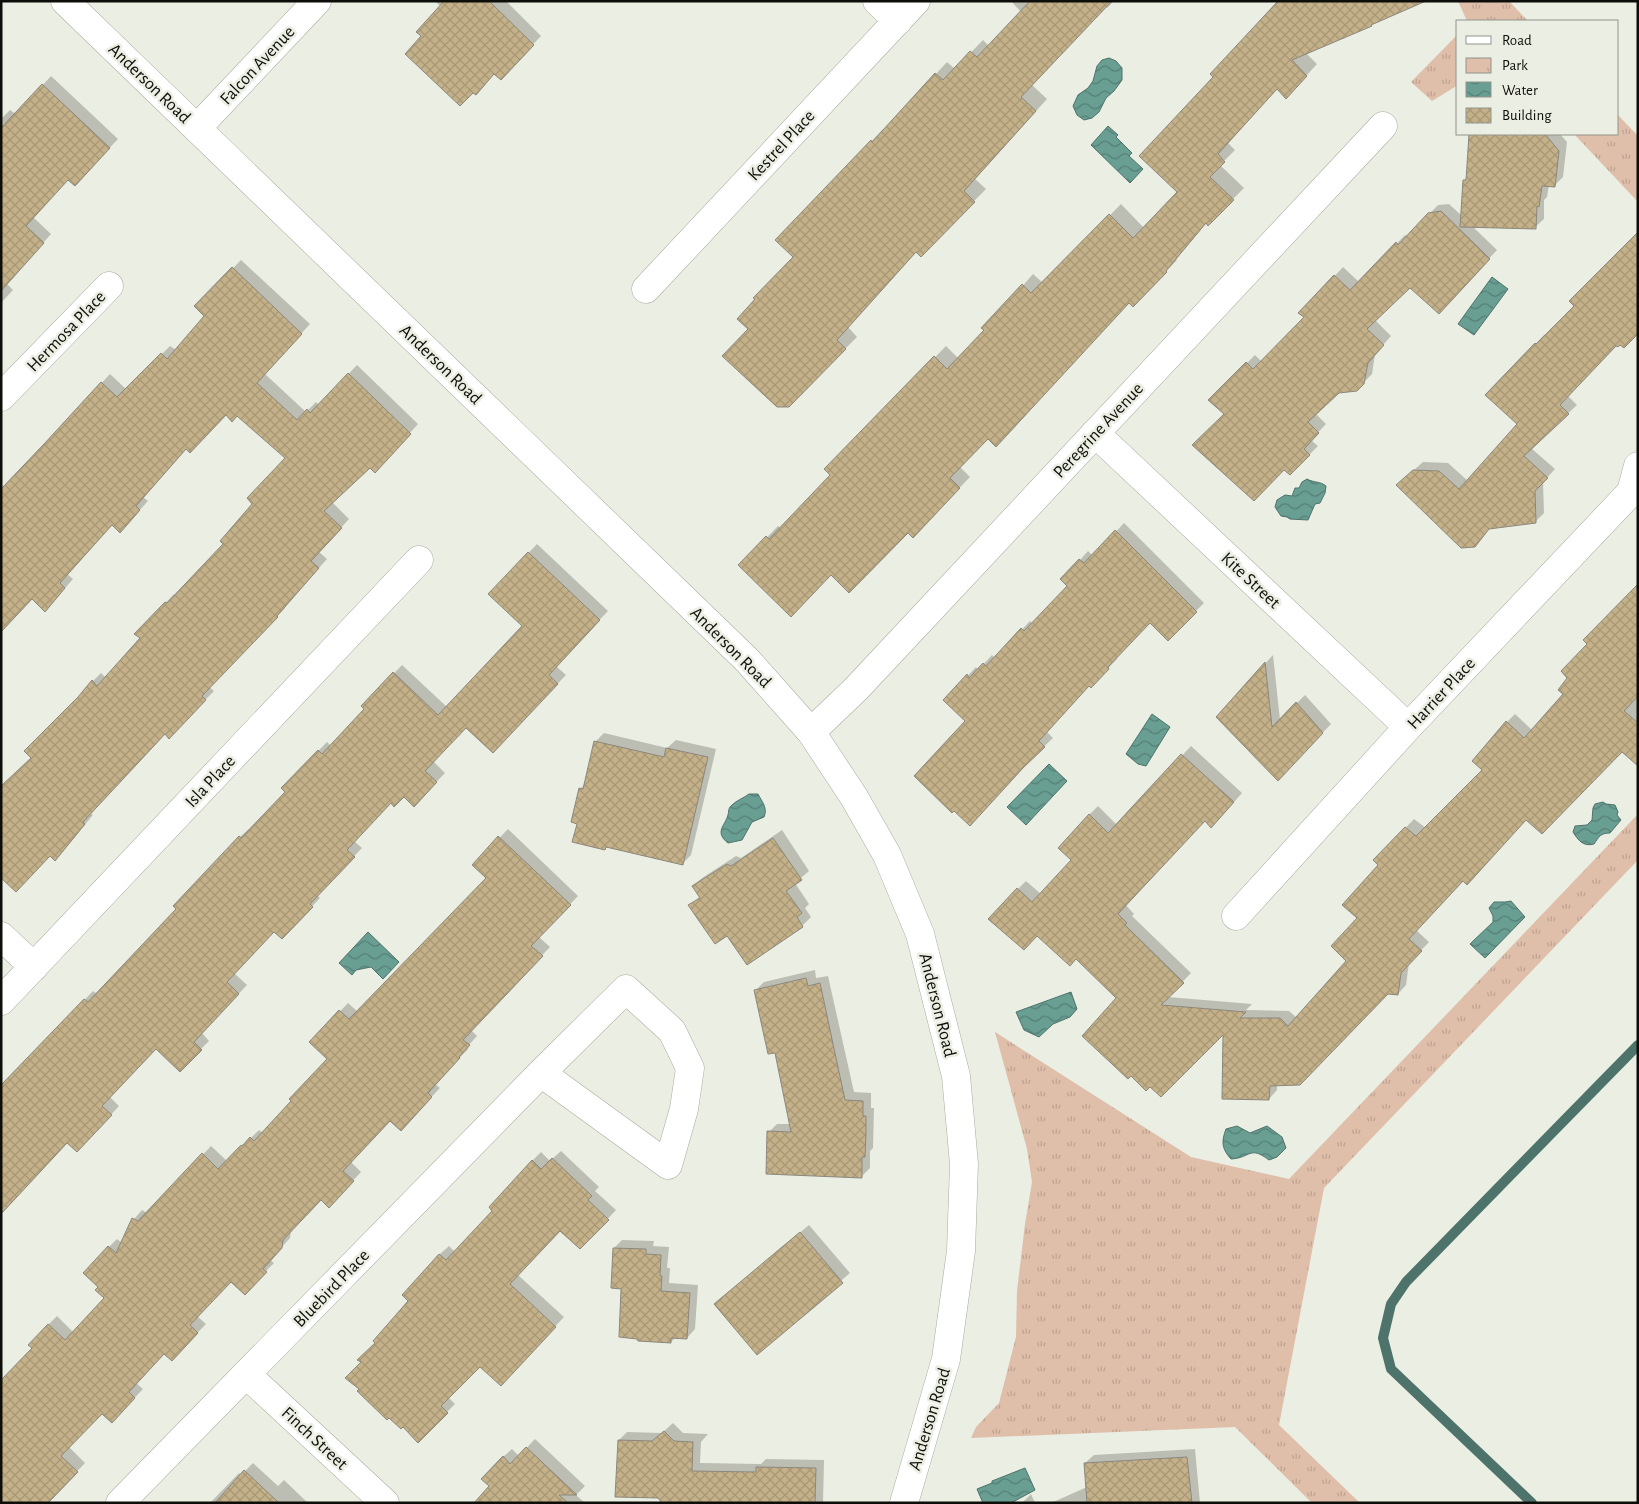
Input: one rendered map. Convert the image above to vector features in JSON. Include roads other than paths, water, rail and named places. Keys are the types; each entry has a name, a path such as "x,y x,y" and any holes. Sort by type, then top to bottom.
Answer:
{"street":[{"name":"Anderson Road","path":"65,1 747,660 811,732 854,797 882,847 920,934 956,1076 964,1164 961,1251 946,1359 904,1503"},
{"name":"Falcon Avenue","path":"197,128 317,1"},
{"path":"877,1 898,21"},
{"name":"Kestrel Place","path":"646,289 916,1"},
{"name":"Peregrine Avenue","path":"811,732 856,689 1383,126"},
{"name":"Hermosa Place","path":"1,397 109,286"},
{"name":"Kite Street","path":"1095,433 1408,727"},
{"name":"Harrier Place","path":"1236,916 1408,727 1631,492 1638,466"},
{"name":"Isla Place","path":"1,1001 419,560"},
{"path":"1,936 34,967"},
{"name":"Bluebird Place","path":"120,1503 541,1073 626,989 672,1031 690,1068 684,1109 668,1165 541,1073"},
{"name":"Finch Street","path":"246,1374 384,1503"}],"water":[{"path":"1109,58 1116,61 1122,68 1122,80 1106,98 1099,112 1092,118 1084,120 1077,115 1073,106 1078,95 1088,88 1093,81 1097,66 1102,60"},
{"path":"1108,126 1132,153 1129,156 1143,169 1130,183 1091,145"},
{"path":"1492,277 1508,289 1474,335 1458,324"},
{"path":"1307,479 1326,486 1320,503 1315,504 1308,520 1290,519 1281,516 1275,507 1277,500 1285,495 1292,496 1295,488 1299,488 1302,482"},
{"path":"1152,714 1170,727 1146,766 1138,764 1126,754"},
{"path":"1049,764 1067,781 1026,825 1007,807"},
{"path":"749,794 758,794 765,808 764,817 752,822 742,840 728,843 721,832 729,808"},
{"path":"1603,802 1615,805 1618,812 1617,815 1621,820 1610,833 1599,837 1594,844 1584,844 1573,832 1575,826 1587,825 1592,820 1595,804"},
{"path":"1511,901 1525,917 1485,958 1470,944 1493,922 1493,916 1489,908 1494,902"},
{"path":"368,932 399,962 383,979 371,967 356,970 352,975 339,963"},
{"path":"1071,992 1077,1009 1070,1017 1053,1024 1039,1037 1024,1030 1016,1012"},
{"path":"1237,1126 1250,1133 1267,1126 1282,1137 1286,1148 1277,1157 1269,1160 1257,1153 1231,1159 1224,1149 1223,1138 1226,1129"},
{"path":"1025,1468 1035,1490 1011,1503 983,1503 977,1489"}],"waterway":[{"path":"1532,1503 1391,1369 1383,1338 1391,1304 1406,1282 1638,1045"}]}
